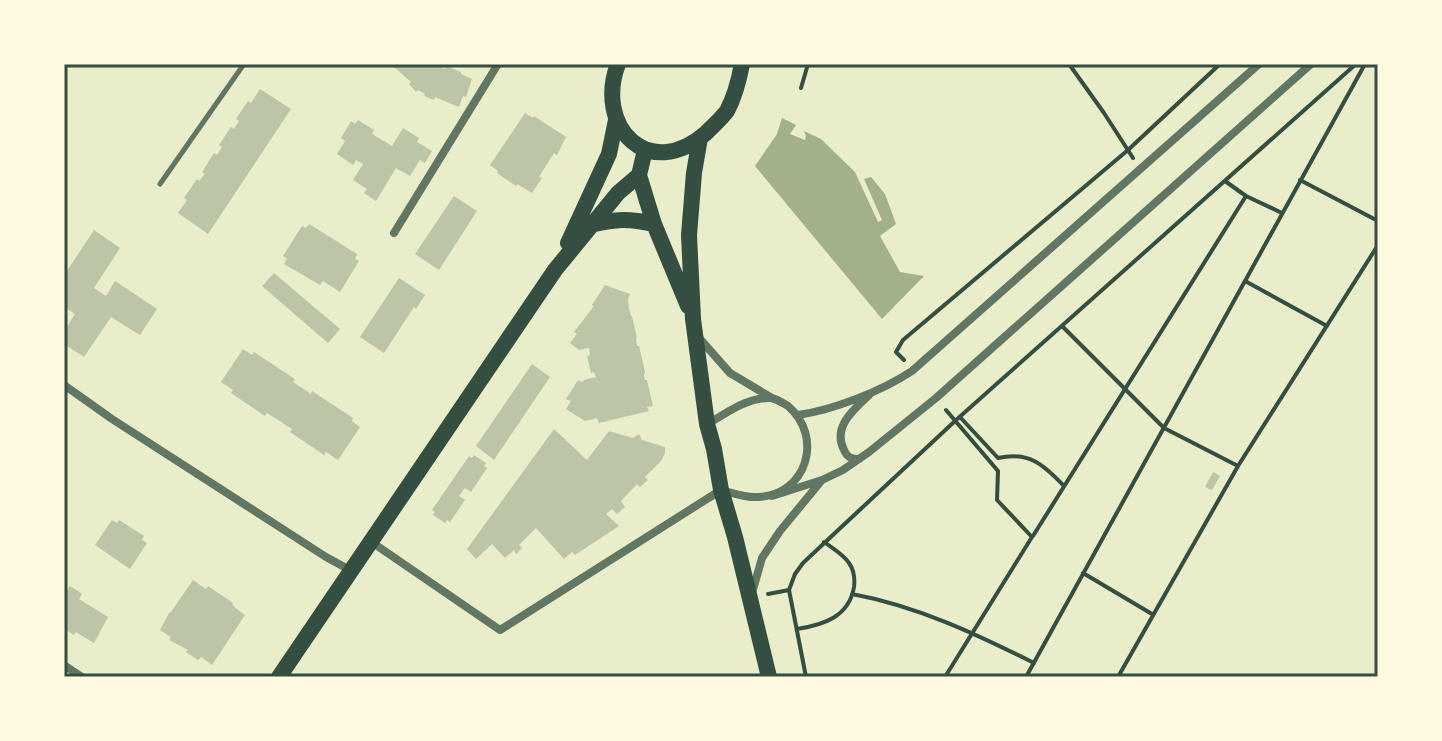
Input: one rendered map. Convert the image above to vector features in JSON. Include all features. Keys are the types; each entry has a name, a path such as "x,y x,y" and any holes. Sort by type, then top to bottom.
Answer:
{"main road":[{"path":"555,270 609,154 616,120 612,79 618,64"},
{"path":"616,120 625,134 645,150 676,151 685,148 725,114 736,90 741,64"},
{"path":"700,138 689,235 694,325 707,424 721,490 769,677"},
{"path":"645,150 639,175 654,224 694,325"},
{"path":"279,677 555,270 618,193 639,175"},
{"path":"590,225 618,219 654,224"}],"street":[{"path":"394,233 498,64"},
{"path":"798,415 833,407 873,392 912,371 1259,64"},
{"path":"370,541 500,630 721,490 755,498 772,496 822,480 861,458 936,398 1311,64"},
{"path":"694,325 703,344 730,373 784,403 798,415 805,430 808,448 804,466 788,487 772,496"},
{"path":"64,385 350,570"},
{"path":"861,458 853,459 845,453 839,434 851,412 873,392"},
{"path":"707,424 748,402 773,398"},
{"path":"750,597 762,558 822,480"},
{"path":"64,665 82,677"}],"lane":[{"path":"160,184 244,64"}],"path":[{"path":"801,88 808,64"},
{"path":"1069,64 1140,169"},
{"path":"912,371 896,352 903,340 1128,150 1220,64"},
{"path":"806,677 789,590 803,563 958,419 1356,64"},
{"path":"1026,677 1365,64"},
{"path":"1300,180 1378,221"},
{"path":"1225,181 1246,196 1282,214"},
{"path":"945,677 1246,196"},
{"path":"1118,677 1238,466 1378,245"},
{"path":"1245,281 1327,326"},
{"path":"1062,326 1164,428 1238,466"},
{"path":"936,398 998,458 1014,455 1026,457 1045,467 1064,486"},
{"path":"958,419 998,471 997,500 1032,537"},
{"path":"797,629 819,626 832,619 847,606 852,594 854,573 848,561 824,542"},
{"path":"1083,573 1152,614"},
{"path":"750,597 789,590"},
{"path":"852,594 885,600 934,617 1034,663"}],"shaded area":[{"path":"782,118 796,125 790,134 805,140 804,131 821,139 855,172 878,222 882,220 864,179 871,177 885,194 896,224 880,236 900,272 924,276 882,319 755,166 777,134"}],"building":[{"path":"391,64 436,64 472,79 459,107 424,96 418,90 416,92 409,84 411,82"},
{"path":"260,89 291,109 208,234 178,213 197,179 199,181 205,174 202,172 214,153 217,155 222,147 219,145 239,121 236,119"},
{"path":"525,113 566,137 532,193 516,186 490,165"},
{"path":"358,120 374,130 372,134 392,146 403,128 432,151 425,163 420,160 410,176 396,168 376,201 364,193 367,189 353,180 363,164 356,160 353,165 337,154 345,141 341,138 351,121 355,124"},
{"path":"454,196 477,211 439,270 415,254"},
{"path":"309,224 357,254 355,259 359,261 340,292 323,281 320,285 284,264 287,259 283,256 302,226 306,228"},
{"path":"94,230 120,248 94,288 106,296 115,281 157,309 140,335 111,317 84,357 64,344 64,331 75,314 64,307 64,269 67,271"},
{"path":"274,273 340,329 328,343 262,286"},
{"path":"399,278 425,295 384,353 360,337"},
{"path":"605,285 630,294 629,309 653,406 647,407 649,411 599,423 597,418 585,421 566,409 571,401 566,399 578,380 582,382 596,377 594,372 591,373 587,356 590,355 589,348 579,350 570,343"},
{"path":"243,349 252,355 254,352 295,379 293,382 311,394 312,391 353,418 352,421 360,427 338,460 326,452 324,455 267,413 265,416 231,393 233,390 221,382"},
{"path":"532,364 550,377 494,460 476,446"},
{"path":"554,429 587,460 609,431 633,438 639,434 642,440 665,447 665,453 645,477 648,480 640,487 637,484 621,501 625,507 617,514 612,509 606,514 619,526 575,555 572,552 564,559 536,528 519,545 522,548 516,554 514,550 505,558 492,544 476,559 467,549"},
{"path":"474,455 486,463 484,466 487,468 471,492 465,488 459,496 465,500 450,522 447,520 445,523 433,515 435,512 432,510 469,456 472,458"},
{"path":"1213,472 1220,476 1212,490 1205,487"},
{"path":"112,520 117,523 119,520 144,536 142,540 147,543 130,569 95,545"},
{"path":"193,580 206,589 208,586 245,615 212,665 186,652 188,650 169,640 171,637 160,630"},
{"path":"70,586 82,594 79,599 108,617 94,643 64,629 67,617 64,615 64,595"}]}
